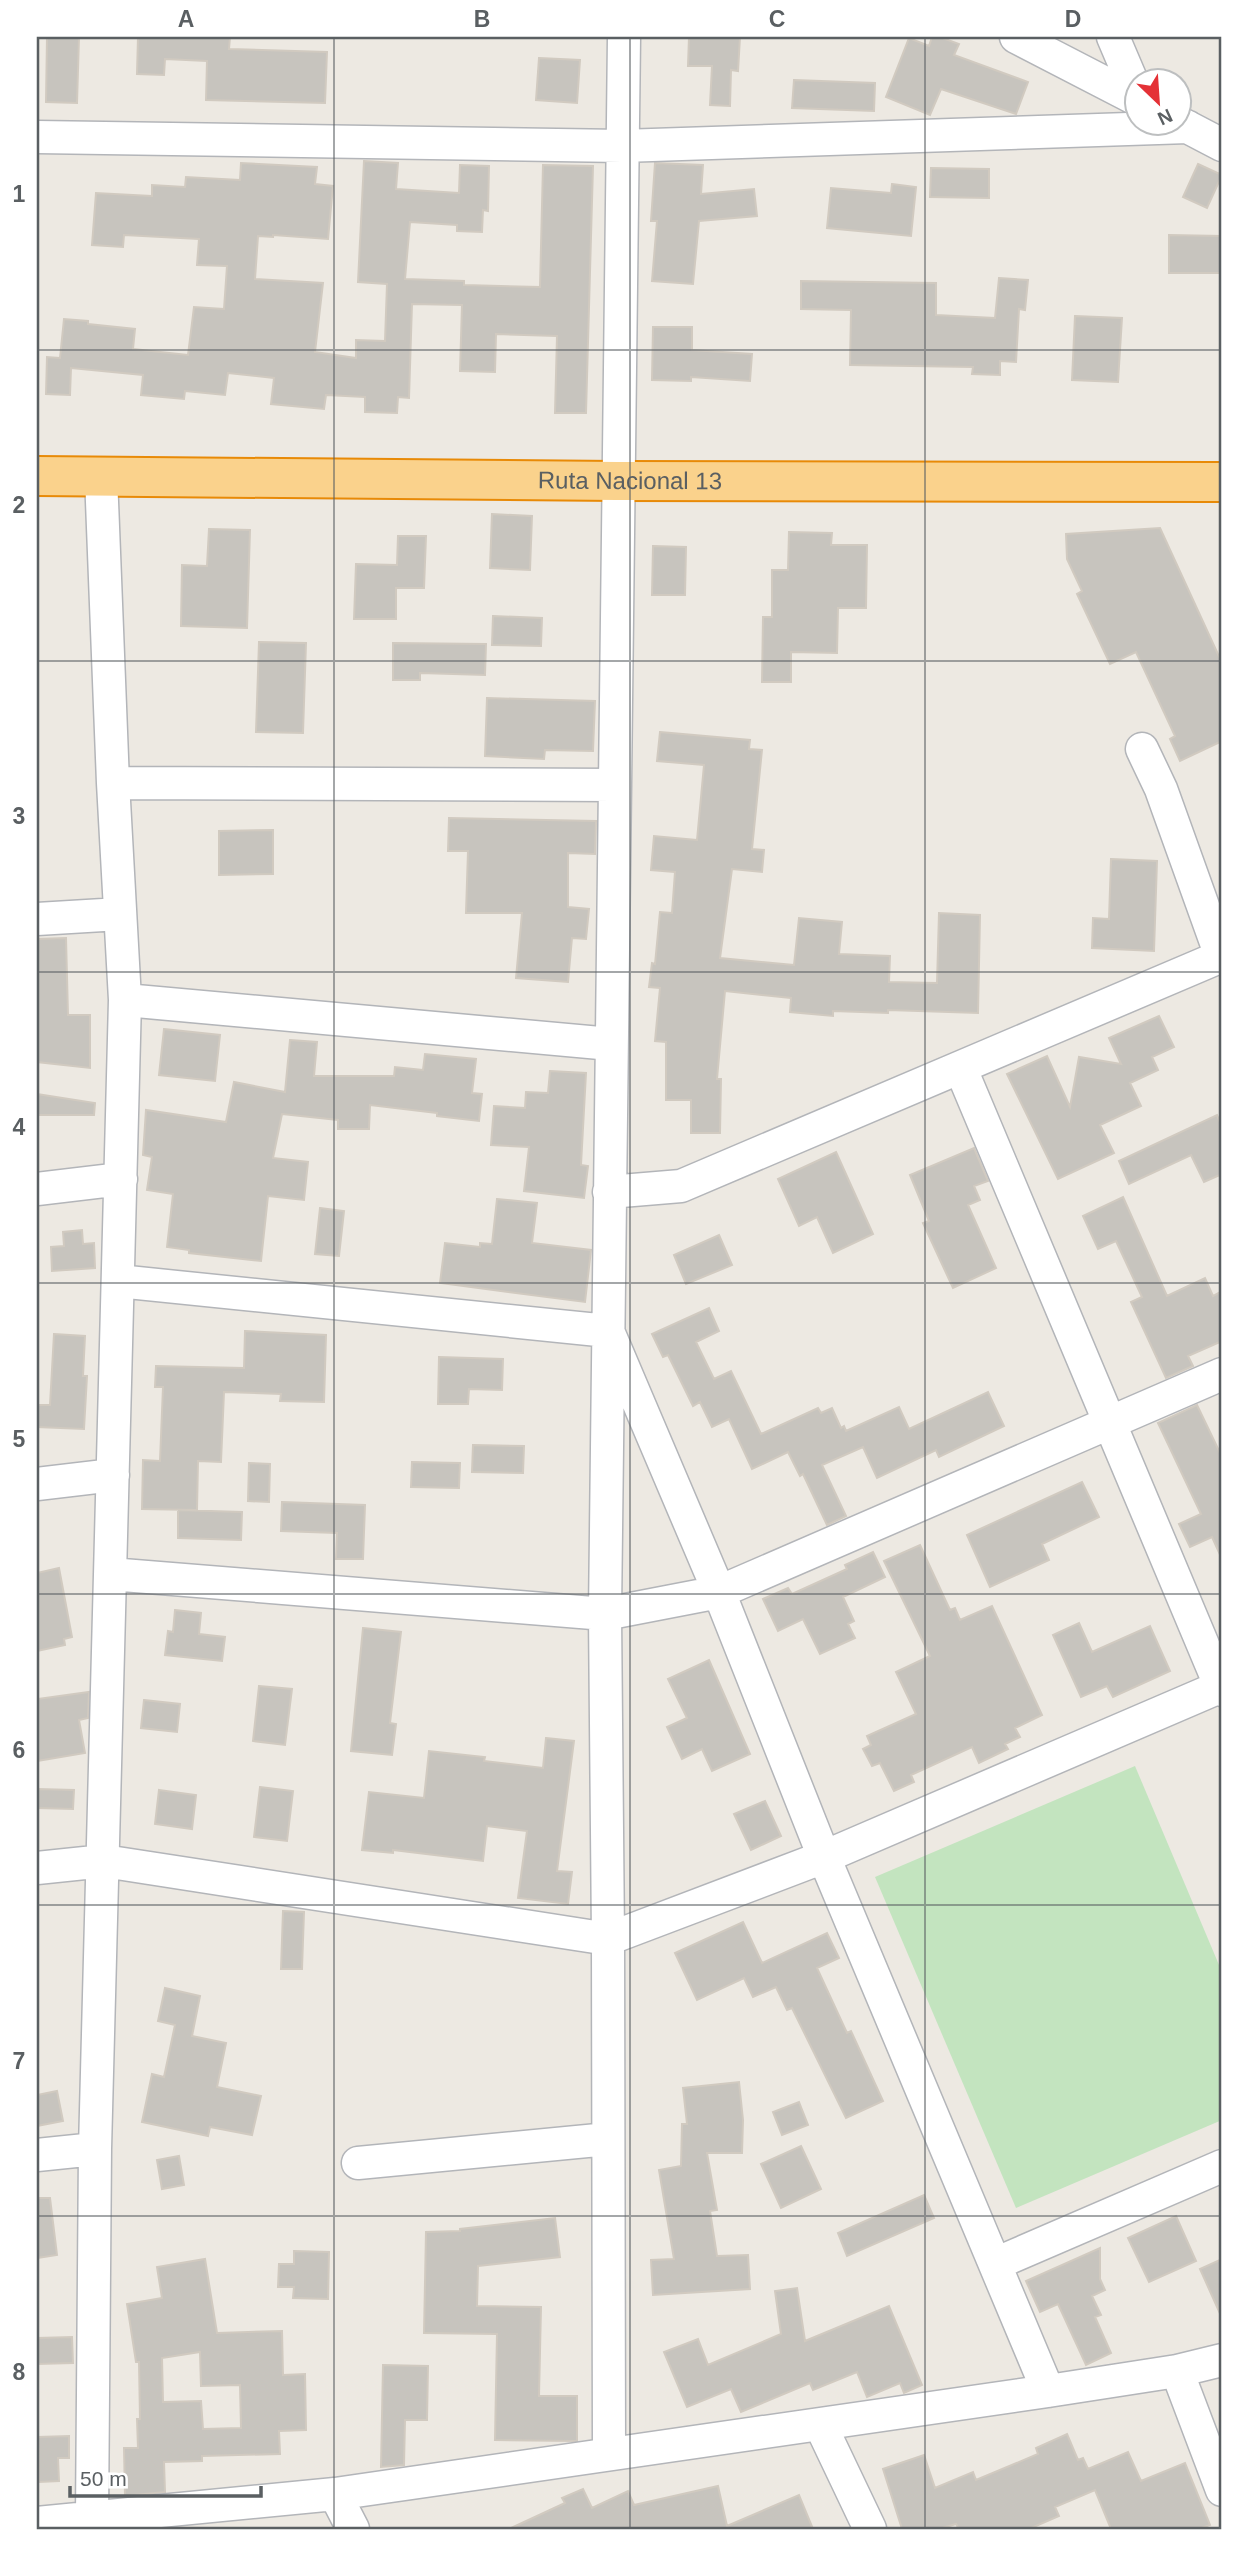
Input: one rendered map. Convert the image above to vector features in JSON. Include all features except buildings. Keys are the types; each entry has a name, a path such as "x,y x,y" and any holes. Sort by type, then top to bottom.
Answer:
{"highway":[{"name":"Ruta Nacional 13","path":"37,476 1222,482"}],"street":[{"path":"609,2454 605,1614 624,37"},
{"path":"1016,37 1122,92"},
{"path":"1113,37 1125,66"},
{"path":"37,137 622,146 1122,126"},
{"path":"1192,129 1222,145"},
{"path":"92,2517 95,2149 125,1000 101,476"},
{"path":"609,1192 681,1186 1222,957 1161,789 1142,749"},
{"path":"113,783 614,785"},
{"path":"37,919 120,914"},
{"path":"125,1000 611,1044"},
{"path":"37,1868 104,1861 608,1939 824,1857 1222,1687 1108,1424 961,1069"},
{"path":"37,1188 121,1180"},
{"path":"118,1281 608,1331"},
{"path":"608,1331 719,1592 824,1857 1048,2391"},
{"path":"110,1574 605,1614 719,1592 1222,1374"},
{"path":"37,1484 113,1475"},
{"path":"358,2163 608,2139"},
{"path":"37,2155 95,2149"},
{"path":"995,2264 1222,2166"},
{"path":"37,2523 335,2494 1048,2391 1177,2371 1222,2360"},
{"path":"1177,2371 1222,2490"},
{"path":"820,2424 870,2529"},
{"path":"335,2494 353,2529"}],"green space":[{"path":"1135,1766 1222,1972 1222,2120 1016,2208 875,1877"}]}
